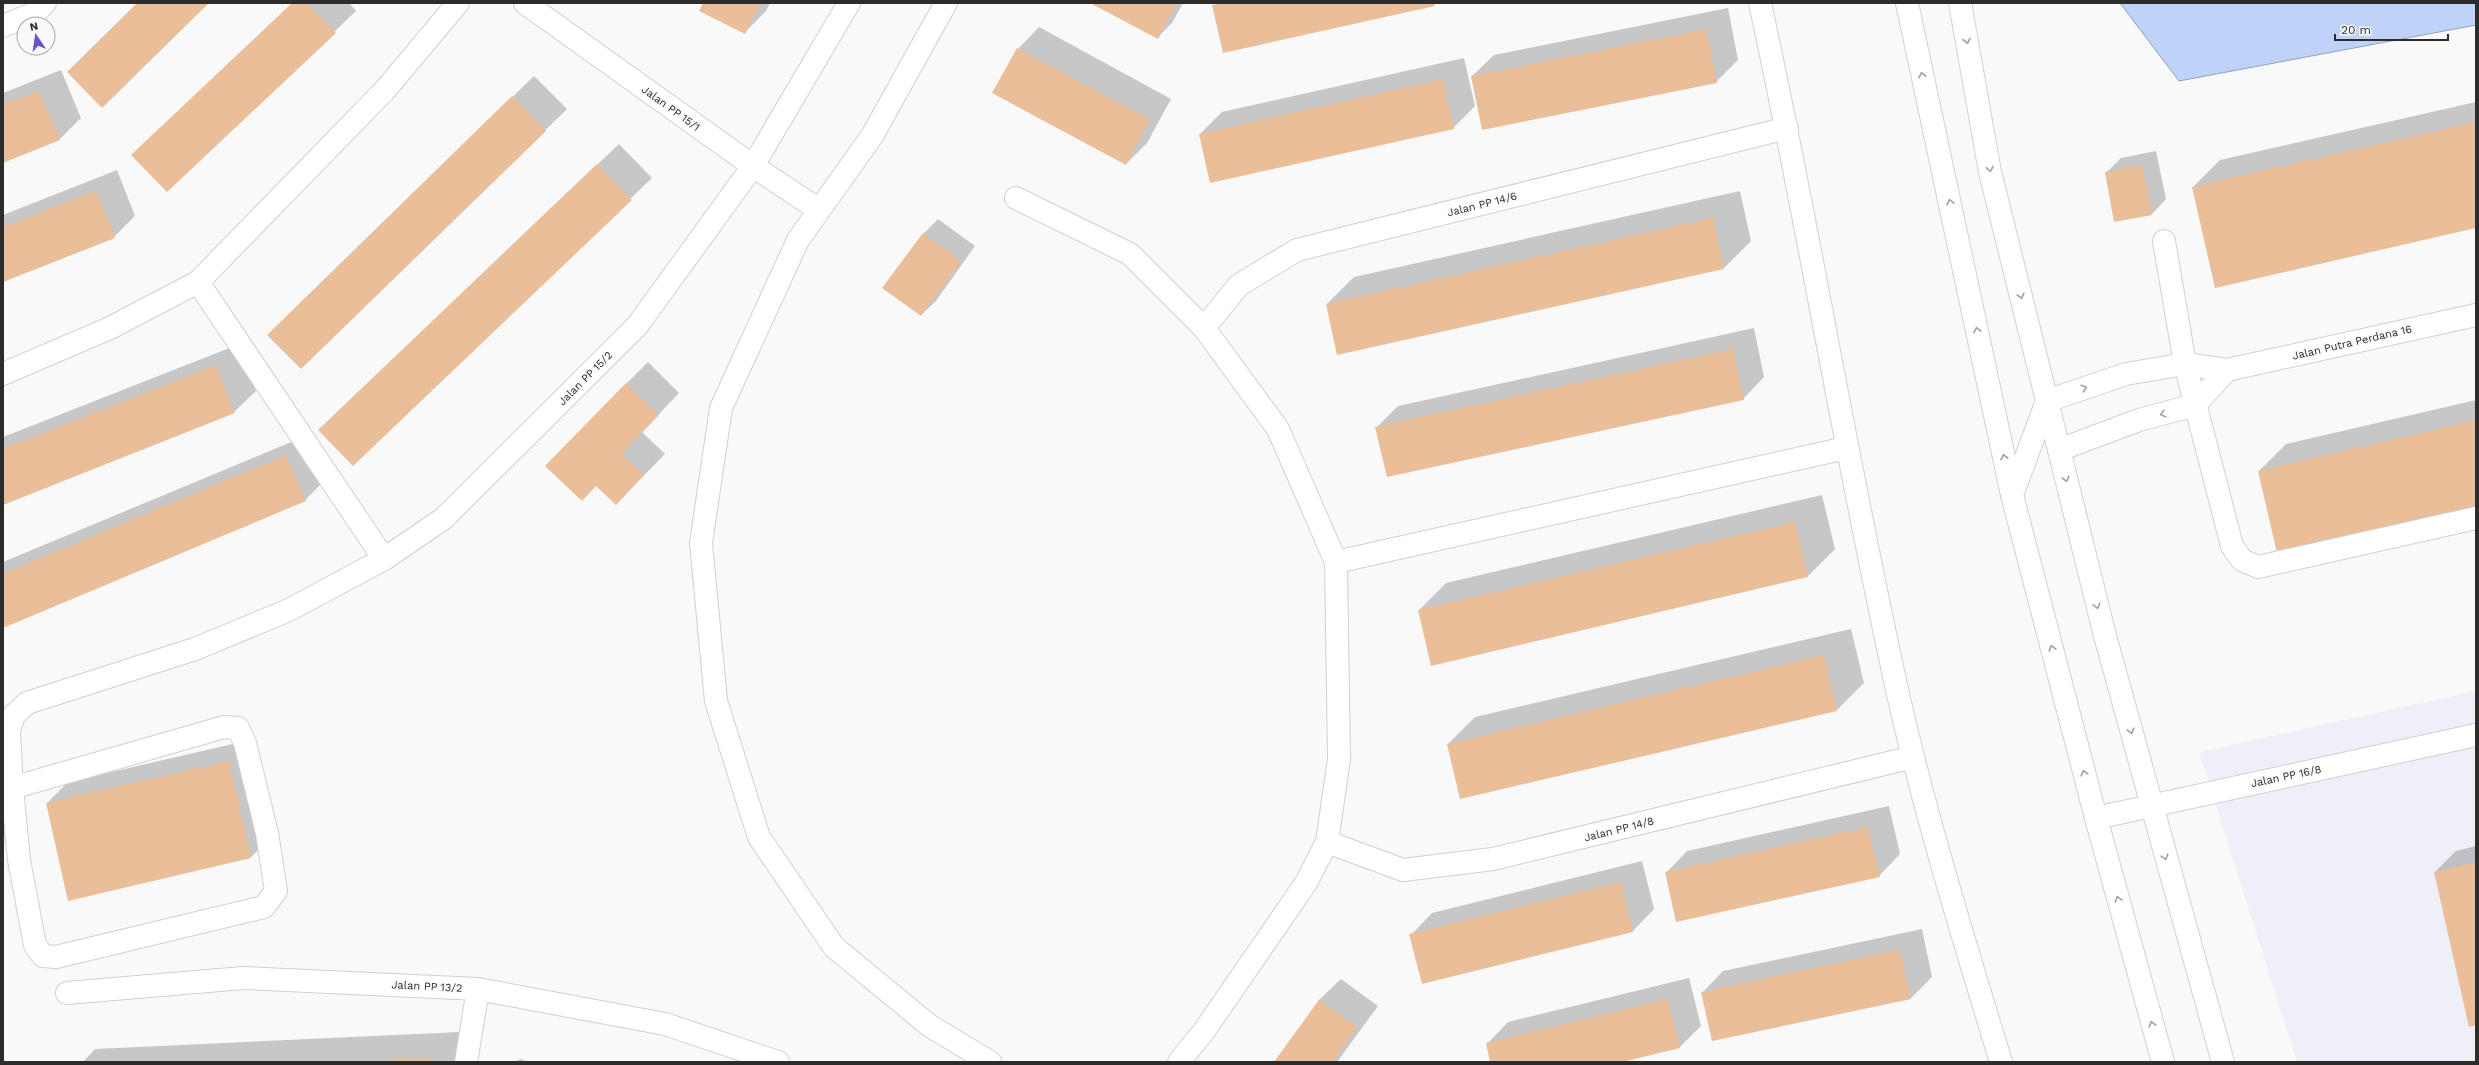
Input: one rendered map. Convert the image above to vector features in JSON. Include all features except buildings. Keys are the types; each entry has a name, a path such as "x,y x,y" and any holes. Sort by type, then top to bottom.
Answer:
{"street":[{"path":"3,26 35,13 45,3"},
{"path":"3,374 110,328 198,282 385,90 458,3"},
{"name":"Jalan PP 15/1","path":"525,3 753,166 820,210"},
{"name":"Jalan PP 15/2","path":"12,788 224,727 238,728 245,743 267,833 276,891 264,907 56,957 43,956 35,945 19,860 12,788 9,731 14,715 27,703 195,649 289,610 384,559 443,519 637,326 753,166 849,3"},
{"path":"946,3 872,136 798,240 721,408 701,543 716,701 760,837 834,947 930,1026 990,1062"},
{"path":"1760,3 1787,128 1846,448 1913,757 1995,1061"},
{"path":"1907,3 2012,495 2096,818 2163,1062"},
{"path":"1960,3 1990,172 2104,632 2151,806 2224,1062"},
{"name":"Jalan PP 14/6","path":"1204,328 1239,285 1297,250 1787,128"},
{"path":"1016,198 1130,254 1204,328 1278,429 1336,562 1338,759 1327,842 1306,883 1204,1031 1179,1062"},
{"path":"2164,242 2185,364 2195,405 2232,546 2242,560 2258,566 2476,518"},
{"path":"198,282 384,559"},
{"name":"Jalan Putra Perdana 16","path":"2047,401 2126,374 2185,364 2227,370 2476,315"},
{"path":"2059,450 2139,420 2195,405 2227,370"},
{"path":"2012,495 2047,401"},
{"path":"1336,562 1846,448"},
{"name":"Jalan PP 16/8","path":"2096,818 2476,735"},
{"name":"Jalan PP 14/8","path":"1327,842 1403,870 1493,859 1913,757"},
{"name":"Jalan PP 13/2","path":"67,993 243,978 478,989 665,1024 778,1062"},
{"path":"466,1062 478,989"}],"shaded area":[{"path":"2476,691 2476,1062 2297,1062 2199,752"}],"water":[{"path":"2120,3 2476,3 2476,25 2179,81"}]}
